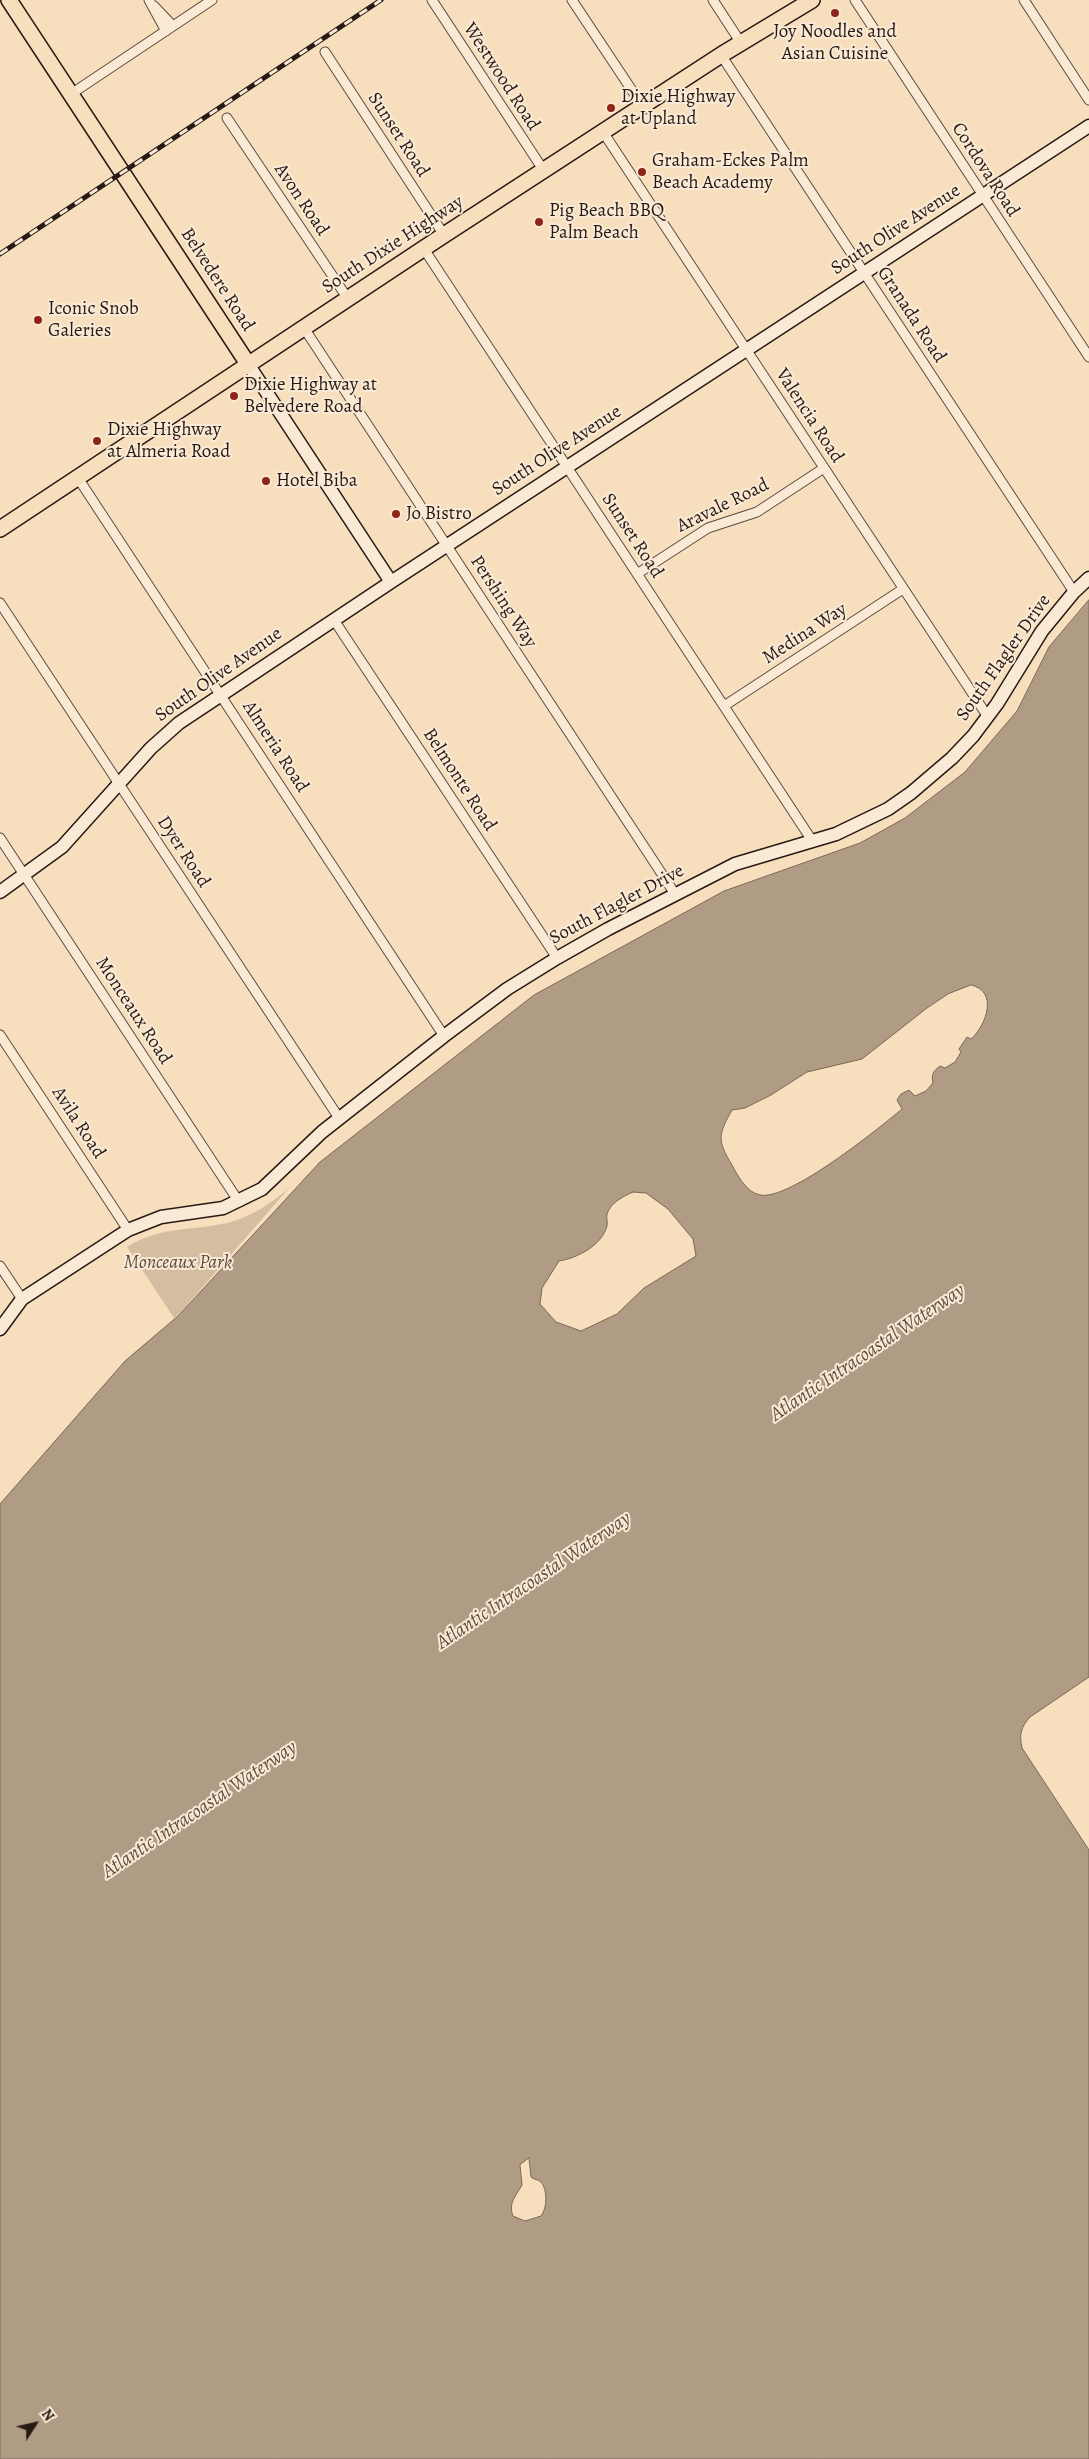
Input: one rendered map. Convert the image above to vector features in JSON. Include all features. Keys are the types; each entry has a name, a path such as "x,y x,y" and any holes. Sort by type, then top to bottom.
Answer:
{"main road":[{"name":"Belvedere Road","path":"9,0 248,364"},
{"name":"South Dixie Highway","path":"0,529 444,235 741,43 812,0"}],"street":[{"path":"71,94 212,0"},
{"name":"Westwood Road","path":"432,0 544,171"},
{"path":"572,0 643,107"},
{"path":"713,0 741,43"},
{"name":"Cordova Road","path":"854,0 1089,357"},
{"path":"1024,0 1089,100"},
{"path":"151,3 170,28"},
{"name":"Sunset Road","path":"325,52 444,235"},
{"name":"Granada Road","path":"721,56 1074,592"},
{"name":"Avon Road","path":"227,118 348,299"},
{"name":"South Olive Avenue","path":"0,892 25,875 76,833 165,734 220,694 1089,126"},
{"name":"Valencia Road","path":"604,132 988,717"},
{"name":"Sunset Road","path":"424,249 813,842"},
{"name":"Pershing Way","path":"304,328 675,894"},
{"name":"Belvedere Road","path":"248,364 391,582"},
{"name":"Aravale Road","path":"637,574 708,528 757,512 824,468"},
{"name":"Almeria Road","path":"78,478 444,1036"},
{"name":"South Flagler Drive","path":"22,1299 128,1230 161,1217 215,1210 239,1202 262,1189 339,1118 507,989 557,958 735,864 813,842 862,822 911,793 952,758 988,717 1042,631 1074,592 1089,578"},
{"name":"Medina Way","path":"724,706 903,589"},
{"name":"Dyer Road","path":"0,603 339,1118"},
{"name":"Belmonte Road","path":"334,620 557,958"},
{"name":"Monceaux Road","path":"0,838 239,1202"},
{"name":"Avila Road","path":"0,1034 128,1230"},
{"path":"0,1266 22,1299 0,1329"}],"green space":[{"name":"Monceaux Park","path":"290,1187 174,1318 127,1247 140,1240 164,1232 236,1220 261,1209"}],"water":[{"name":"Atlantic Intracoastal Waterway","path":"1089,600 1089,1677 1030,1717 1023,1728 1021,1739 1022,1748 1089,1850 1089,2459 0,2459 0,1504 125,1361 178,1316 320,1162 534,995 724,891 860,843 905,818 965,772 1017,711 1049,647","holes":["971,985 980,989 985,994 987,1001 985,1018 971,1039 967,1037 959,1049 961,1052 955,1062 945,1068 940,1066 934,1071 932,1075 933,1083 926,1091 915,1096 909,1090 901,1094 897,1100 902,1109 833,1162 791,1187 773,1194 760,1195 751,1191 743,1183 727,1156 721,1138 724,1126 732,1110 745,1108 771,1095 807,1072 862,1059 927,1008 948,994","633,1192 646,1193 668,1209 693,1239 696,1256 644,1288 617,1314 581,1331 556,1322 540,1304 542,1288 559,1261 581,1254 595,1245 607,1226 607,1216 611,1206","529,2158 531,2177 541,2182 546,2194 545,2209 541,2216 525,2221 513,2216 511,2207 522,2185 520,2165"]}],"railway":[{"path":"0,254 381,0"}],"place":[{"name":"Joy Noodles and Asian Cuisine","path":"835,13"},
{"name":"Dixie Highway at Upland","path":"611,108"},
{"name":"Graham-Eckes Palm Beach Academy","path":"642,172"},
{"name":"Pig Beach BBQ Palm Beach","path":"539,222"},
{"name":"Iconic Snob Galeries","path":"38,320"},
{"name":"Dixie Highway at Belvedere Road","path":"234,396"},
{"name":"Dixie Highway at Almeria Road","path":"97,441"},
{"name":"Hotel Biba","path":"266,481"},
{"name":"Jo Bistro","path":"396,514"}]}
